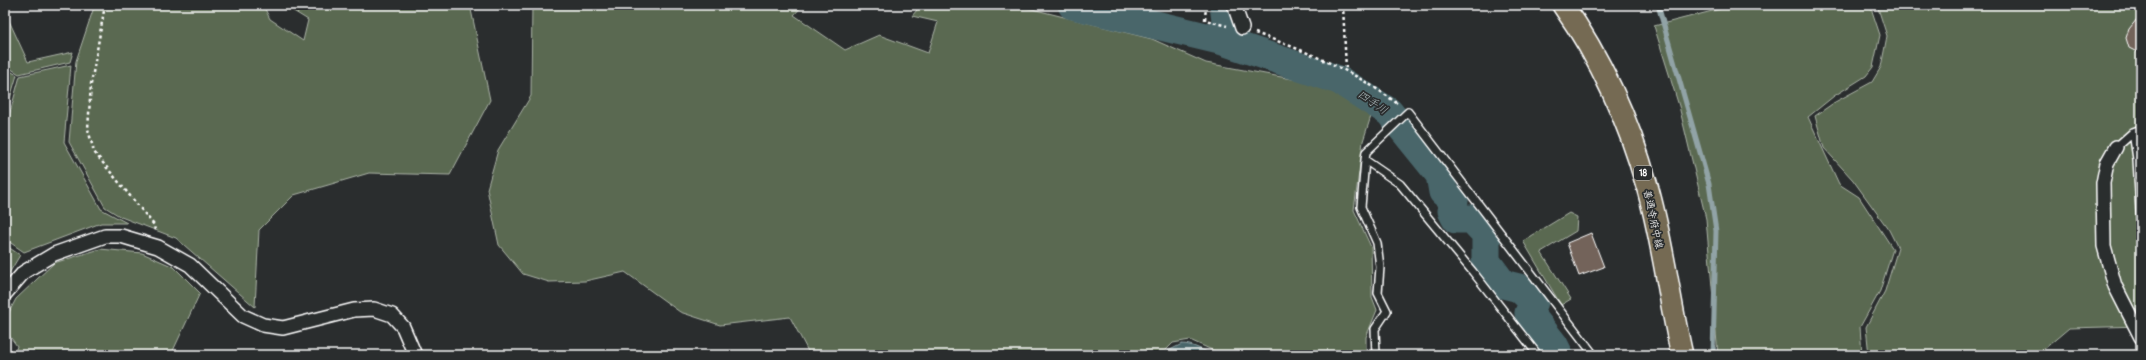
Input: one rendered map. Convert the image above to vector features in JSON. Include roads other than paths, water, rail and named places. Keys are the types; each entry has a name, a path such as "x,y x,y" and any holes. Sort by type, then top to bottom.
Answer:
{"main road":[{"name":"善通寺府中線","path":"1563,5 1591,51 1605,78 1634,146 1649,194 1682,355"}],"street":[{"path":"1234,5 1242,28"},
{"path":"2116,146 2107,163 2103,183 2104,246 2115,286 2141,337"},
{"path":"5,294 24,272 48,258 105,236 121,236 158,247 190,265 243,316 263,325 283,328 354,310 374,309 392,315 403,326 414,355"}],"lane":[{"path":"1376,355 1375,329 1387,311 1378,293 1380,267 1377,243 1361,207 1366,156 1405,114 1594,355"},
{"path":"2116,146 2133,132 2141,129"},
{"path":"2133,132 2141,137"},
{"path":"2133,132 2137,158 2141,228"},
{"path":"1366,156 1400,184 1473,272 1538,355"}],"water":[{"path":"1182,344 1194,346 1215,355 1164,355 1168,351"}],"waterway":[{"name":"四手川","path":"1072,5 1223,41 1339,80 1389,112 1440,175 1443,192 1454,201 1452,211 1456,219 1472,219 1486,234 1486,261 1503,284 1519,288 1534,302 1529,313 1554,345 1559,355"},
{"path":"1223,41 1226,20 1224,5"},
{"path":"1658,5 1709,184 1716,231 1713,355"}]}
